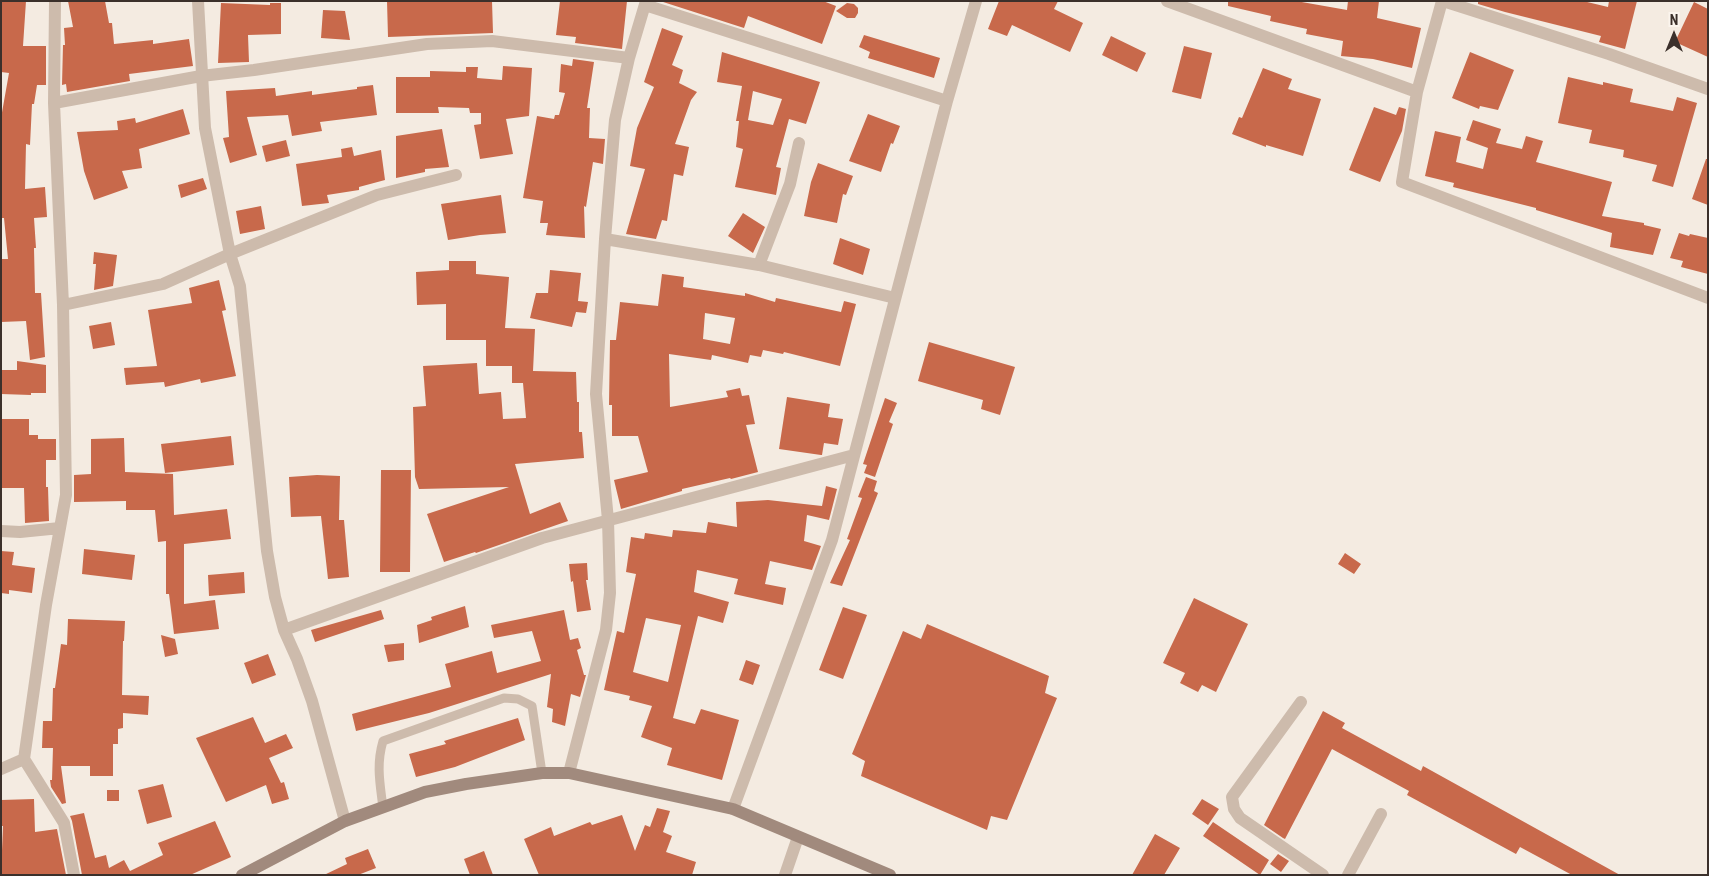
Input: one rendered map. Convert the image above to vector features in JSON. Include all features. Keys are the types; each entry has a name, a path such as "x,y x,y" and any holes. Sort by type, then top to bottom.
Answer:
{"main road":[{"path":"242,875 345,821 425,792 542,773 569,773 733,809 890,875"}],"street":[{"path":"55,1 54,103 63,305 66,495 46,605 24,759 64,823 74,875"},
{"path":"198,1 204,128 230,254 240,286 267,551 275,597 284,630 312,701 345,821"},
{"path":"733,809 832,540 947,101 976,1"},
{"path":"1167,1 1416,92"},
{"path":"1708,89 1609,54 1442,1 1416,92 1402,182 1708,298"},
{"path":"569,773 606,630 610,593 608,520 596,394 605,239 615,120 629,58 645,3 947,101"},
{"path":"54,103 201,76 428,44 492,41 629,58"},
{"path":"759,265 790,184 799,143"},
{"path":"63,305 163,284 230,254 377,195 456,175"},
{"path":"605,239 759,265 895,298"},
{"path":"284,630 542,538 854,455"},
{"path":"1,531 20,532 60,528"},
{"path":"1301,702 1232,797 1234,808 1240,818 1323,875"},
{"path":"1,770 24,759"},
{"path":"1348,875 1381,814"},
{"path":"785,875 798,837"}],"lane":[{"path":"383,808 378,770 384,741 504,698 518,699 532,706 542,773"}],"building":[{"path":"1,1 26,1 23,46 46,46 46,85 37,85 34,104 32,104 30,145 26,144 25,189 45,187 47,217 34,218 36,248 34,248 35,293 41,293 45,357 30,360 26,321 1,322 1,259 8,259 4,218 1,218 1,118 9,73 1,72"},
{"path":"68,1 105,1 109,23 112,23 114,44 153,40 153,44 189,39 193,66 129,74 130,81 67,92 66,84 62,85 63,45 65,45 64,28 73,27"},
{"path":"387,1 492,1 493,33 388,37"},
{"path":"560,1 627,1 622,49 575,43 576,37 556,35"},
{"path":"660,1 823,1 836,6 822,44 748,16 744,28"},
{"path":"999,1 1058,1 1054,9 1083,23 1070,52 1012,25 1007,36 988,29"},
{"path":"1228,1 1296,1 1347,10 1348,1 1379,1 1377,18 1421,28 1412,68 1373,59 1341,56 1343,41 1306,34 1307,29 1270,21 1271,16 1228,6"},
{"path":"1478,1 1583,1 1608,7 1609,1 1637,1 1625,49 1599,42 1601,36 1505,12 1478,4"},
{"path":"1694,2 1708,9 1708,57 1675,42"},
{"path":"221,3 270,5 270,3 281,3 281,34 248,35 249,62 218,63"},
{"path":"847,3 854,4 858,8 855,18 847,18 836,11"},
{"path":"323,10 345,11 350,40 321,38"},
{"path":"662,28 683,36 672,65 683,70 679,83 697,92 691,100 675,144 689,147 683,176 674,174 667,221 662,220 656,239 626,234 645,169 630,166 637,128 654,87 644,82"},
{"path":"864,35 940,58 934,78 868,58 870,52 859,47"},
{"path":"1111,36 1146,53 1137,72 1102,55"},
{"path":"1184,46 1212,53 1201,99 1172,92"},
{"path":"722,52 820,82 806,124 789,119 776,167 781,168 776,195 735,187 743,149 736,147 739,121 736,121 742,86 717,82","holes":["753,91 782,99 773,125 748,120"]},
{"path":"1470,52 1514,70 1498,110 1480,106 1479,109 1452,98"},
{"path":"573,59 594,62 587,108 590,108 589,138 605,139 603,164 593,162 586,207 584,206 585,238 546,235 548,223 540,223 543,201 523,198 537,116 554,119 555,115 559,115 565,93 559,92 561,64 572,66"},
{"path":"503,66 532,68 529,116 506,119 513,154 480,159 474,125 481,124 481,113 470,113 469,108 438,107 439,113 396,113 396,77 430,77 430,71 466,72 466,67 478,67 477,78 502,80"},
{"path":"1263,68 1292,79 1288,89 1321,99 1303,156 1266,145 1266,147 1232,134 1239,117 1242,118"},
{"path":"1568,77 1603,85 1603,82 1633,89 1630,102 1673,111 1677,97 1697,103 1673,187 1652,181 1657,165 1623,157 1624,150 1589,143 1592,130 1558,123"},
{"path":"373,85 377,115 320,122 322,131 292,136 288,115 247,117 257,155 230,163 223,138 229,137 226,91 275,88 276,96 312,91 312,95"},
{"path":"1374,107 1396,115 1399,107 1406,109 1402,131 1380,182 1349,170"},
{"path":"183,109 190,134 139,149 142,168 122,171 128,188 94,200 84,171 77,132 118,130 117,121 135,118 136,123"},
{"path":"868,114 900,126 893,144 891,143 881,172 849,161"},
{"path":"1473,120 1501,129 1496,143 1522,149 1526,136 1543,141 1536,162 1612,182 1602,216 1644,223 1644,225 1661,229 1653,255 1610,247 1612,233 1536,210 1536,208 1453,187 1454,183 1425,176 1435,131 1461,137 1456,162 1483,169 1488,148 1466,140"},
{"path":"442,129 449,167 425,169 425,172 396,178 396,136"},
{"path":"286,140 290,156 266,162 262,146"},
{"path":"352,147 354,156 381,150 385,180 359,187 359,190 327,195 329,203 302,206 296,164 342,157 341,149"},
{"path":"1706,159 1708,159 1708,205 1692,199"},
{"path":"818,163 853,176 846,195 843,194 837,223 804,216 811,182"},
{"path":"203,178 207,189 181,198 178,185"},
{"path":"501,195 506,233 448,240 441,204"},
{"path":"261,206 265,229 240,234 236,211"},
{"path":"743,213 765,227 753,253 728,236"},
{"path":"1679,233 1708,238 1708,274 1681,267 1683,261 1670,258"},
{"path":"840,238 870,249 863,275 833,264"},
{"path":"94,252 117,255 113,286 94,290 96,264 93,264"},
{"path":"449,261 476,261 476,274 509,277 505,328 535,329 533,371 576,372 579,432 582,432 584,458 515,464 530,514 560,502 568,521 476,553 444,562 427,514 509,487 419,489 415,477 413,407 426,406 423,366 477,363 479,394 501,392 503,419 526,418 523,383 512,383 512,366 486,366 486,340 446,340 446,304 417,305 416,272 449,270"},
{"path":"550,270 581,273 578,301 588,302 586,313 576,312 572,327 530,318 536,293 548,293"},
{"path":"662,274 684,277 683,287 745,296 745,293 775,302 776,298 841,312 844,301 856,304 840,366 784,352 783,354 763,350 761,357 750,355 748,363 712,355 711,360 669,354 670,407 728,397 726,391 740,388 742,396 749,395 755,424 746,425 758,472 682,489 682,491 621,509 614,480 648,472 638,436 612,436 612,405 609,405 610,340 616,340 620,302 658,306","holes":["705,313 735,318 730,344 703,339"]},
{"path":"219,280 226,310 222,311 236,376 201,383 200,379 165,387 164,382 126,385 124,368 157,366 148,310 192,303 189,288"},
{"path":"111,322 115,345 93,349 89,326"},
{"path":"929,342 1015,367 1000,415 981,409 983,400 918,381"},
{"path":"17,361 46,365 46,393 31,393 31,395 1,394 1,370 17,370"},
{"path":"787,397 830,404 828,417 843,419 838,445 824,443 822,455 779,449"},
{"path":"885,398 897,403 889,422 893,424 875,477 864,473 867,465 863,464"},
{"path":"1,419 29,419 29,435 38,435 38,439 56,439 56,460 46,460 49,521 25,523 24,488 1,488"},
{"path":"231,436 234,465 165,473 161,444"},
{"path":"124,438 125,472 173,474 174,515 227,509 231,539 184,544 184,604 215,600 219,629 174,634 169,594 166,594 166,541 158,542 155,510 126,510 126,501 74,502 74,475 91,474 91,439"},
{"path":"381,470 411,470 410,572 380,572"},
{"path":"340,476 339,520 344,520 349,577 328,579 321,516 291,517 289,477"},
{"path":"866,477 877,481 874,491 878,493 842,586 830,583 850,540 847,539 862,498 858,497"},
{"path":"826,486 837,489 829,520 807,515 804,541 821,546 812,570 770,561 765,584 786,588 783,605 734,594 738,579 697,570 694,592 729,602 723,623 698,616 673,718 695,724 701,709 739,720 722,780 667,765 672,748 641,737 652,706 629,700 630,696 604,690 617,631 624,633 636,574 626,572 631,537 644,539 645,533 672,537 673,530 706,533 708,522 737,527 736,502 768,500 822,506","holes":["646,618 681,625 668,682 633,672"]},
{"path":"84,549 135,555 132,580 82,574"},
{"path":"1,551 14,552 12,565 35,568 32,593 9,590 9,594 1,593"},
{"path":"1345,553 1361,564 1354,574 1338,564"},
{"path":"587,563 588,580 586,580 591,610 577,612 569,564"},
{"path":"244,572 245,593 209,596 208,575"},
{"path":"1194,598 1248,624 1216,692 1202,685 1198,692 1180,683 1185,673 1163,663"},
{"path":"465,606 469,627 419,643 417,625 432,620 431,617"},
{"path":"843,607 867,615 843,679 819,670"},
{"path":"381,610 384,619 315,642 311,630"},
{"path":"564,610 570,640 578,638 581,648 577,650 584,675 586,675 580,697 571,694 565,726 552,722 553,709 547,707 551,674 429,713 356,731 352,714 451,687 445,664 492,651 497,673 541,661 532,631 494,638 491,625"},
{"path":"68,619 125,621 122,695 149,696 148,715 123,713 123,728 118,729 118,744 113,744 113,776 90,776 90,766 61,766 66,803 62,804 51,787 53,748 42,748 43,721 52,721 53,688 55,688 61,644 67,645"},
{"path":"927,624 1049,676 1045,693 1057,698 1007,820 991,816 987,830 861,776 865,761 852,754 903,631 921,639"},
{"path":"161,635 175,639 178,654 165,657"},
{"path":"404,643 404,660 388,662 384,645"},
{"path":"268,654 276,675 252,684 244,663"},
{"path":"746,660 760,665 753,685 739,680"},
{"path":"1323,711 1345,723 1342,728 1421,771 1423,766 1620,875 1572,875 1520,847 1516,854 1407,795 1409,791 1332,749 1285,839 1283,838 1264,825"},
{"path":"253,717 265,743 286,734 293,748 269,758 281,783 284,782 289,799 272,804 266,785 226,802 196,738"},
{"path":"518,718 525,740 455,767 416,777 409,754 446,744 444,741"},
{"path":"163,784 172,817 147,824 138,790"},
{"path":"107,790 119,790 119,801 107,801"},
{"path":"34,799 35,832 57,829 66,875 1,875 3,826 1,826 1,800"},
{"path":"1202,799 1219,809 1208,825 1192,814"},
{"path":"657,808 670,811 663,832 672,836 666,852 696,862 692,875 539,875 524,839 551,827 554,836 590,822 592,825 622,815 635,851 645,825 650,827"},
{"path":"84,813 95,858 106,855 109,868 124,860 130,871 163,855 158,843 215,821 231,857 190,875 82,875 70,816"},
{"path":"1213,822 1269,860 1260,875 1203,836"},
{"path":"1155,834 1180,848 1164,875 1132,875"},
{"path":"368,849 376,868 358,875 324,875 347,864 345,858"},
{"path":"484,851 493,875 470,875 464,859"},
{"path":"1278,854 1289,861 1281,872 1270,864"}]}
